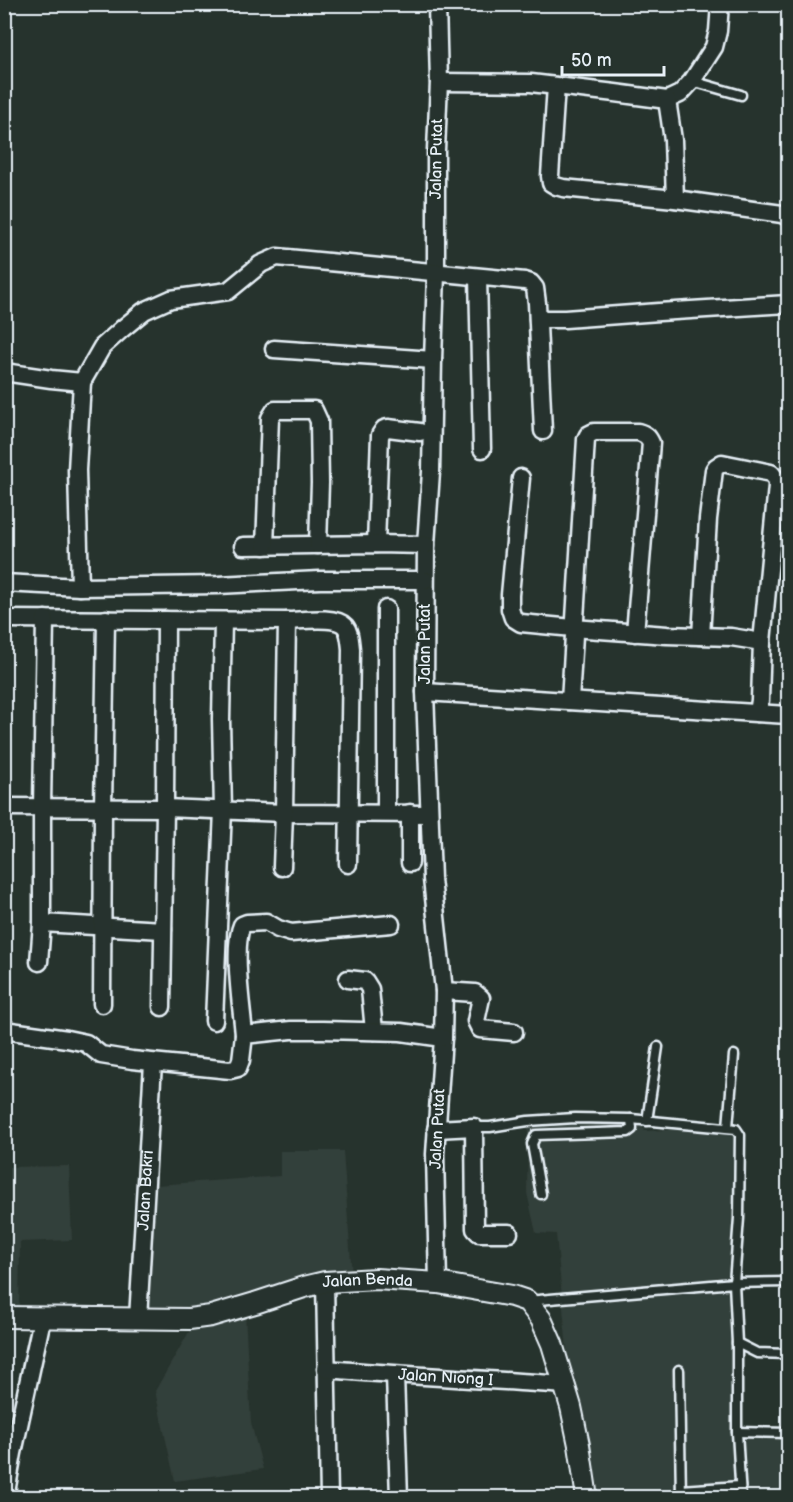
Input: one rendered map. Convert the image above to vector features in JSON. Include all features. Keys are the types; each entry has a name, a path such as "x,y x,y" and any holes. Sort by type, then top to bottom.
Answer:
{"street":[{"name":"Jalan Putat","path":"437,4 439,82 436,150 436,273 432,443 425,580 425,692 432,879 444,991 435,1154 438,1283"},
{"path":"439,82 521,83 667,100 680,94 692,81 714,47 718,32 720,4"},
{"path":"556,86 550,166 551,183 556,186 675,199 782,214 789,217"},
{"path":"667,100 673,140 675,199"},
{"path":"80,587 77,470 82,382 102,347 144,311 171,299 228,291 261,264 277,257 525,281 531,284 535,288 538,319 543,431"},
{"path":"478,278 482,448"},
{"path":"538,319 565,320 789,304"},
{"path":"274,349 433,360"},
{"path":"4,372 82,382"},
{"path":"265,546 270,418 275,410 314,410 319,421 318,545"},
{"path":"376,544 380,435 384,429 388,428 420,432"},
{"path":"570,701 586,439 594,432 638,432 649,438 651,443 635,633"},
{"path":"701,636 708,519 714,470 722,463 771,473 777,480 758,713"},
{"path":"521,478 510,595 510,609 513,618 521,623 635,633 731,637 762,642"},
{"path":"243,546 426,545"},
{"path":"4,583 80,587 218,585 320,580 425,580"},
{"path":"386,609 386,813"},
{"path":"39,962 42,923 45,618"},
{"path":"4,619 329,620 340,622 346,628 351,649 348,864"},
{"path":"102,1004 106,619"},
{"path":"162,1007 166,620"},
{"path":"214,1021 223,810 221,719 223,621"},
{"path":"282,867 287,621"},
{"path":"425,692 789,715"},
{"path":"4,807 429,814"},
{"path":"410,813 410,862"},
{"path":"4,1030 86,1043 101,1055 153,1063 230,1070 238,1068 244,1035 237,953 242,925 266,922 291,933 391,924"},
{"path":"42,923 163,930"},
{"path":"348,979 364,981 370,989 374,1031"},
{"path":"444,991 475,993 481,998 476,1021 480,1029 514,1032"},
{"path":"244,1035 291,1030 374,1031 443,1038"},
{"name":"Jalan Bakri","path":"138,1319 153,1063"},
{"path":"436,1129 474,1127 475,1229 479,1233 509,1233"},
{"name":"Jalan Benda","path":"4,1317 189,1319 211,1316 325,1282 376,1279 438,1283 512,1296 527,1301"},
{"path":"325,1282 330,1497"},
{"path":"527,1301 542,1319 565,1385 579,1445 587,1497"},
{"path":"5,1497 42,1319"},
{"name":"Jalan Niong I","path":"326,1369 565,1385"},
{"path":"395,1375 399,1497"}],"lane":[{"path":"692,81 741,95"},
{"path":"647,1121 658,1047"},
{"path":"728,1127 734,1055"},
{"path":"474,1127 575,1118 631,1119 736,1129 741,1136 739,1218 734,1283 737,1432 741,1497"},
{"path":"541,1194 532,1144 536,1135 628,1132 632,1129 631,1119"},
{"path":"527,1301 734,1283 789,1282"},
{"path":"737,1343 757,1353 789,1354"},
{"path":"679,1370 681,1494 740,1486"},
{"path":"737,1432 789,1433"}],"shaded area":[{"path":"528,1123 641,1123 645,1131 735,1126 741,1433 788,1436 788,1497 593,1498 573,1413 556,1234 536,1233 527,1193"},
{"path":"280,1151 343,1151 352,1276 293,1281 244,1295 251,1423 263,1469 175,1481 155,1391 190,1330 149,1326 142,1186 280,1176"},
{"path":"69,1166 72,1240 20,1242 19,1312 5,1312 5,1167"}]}
